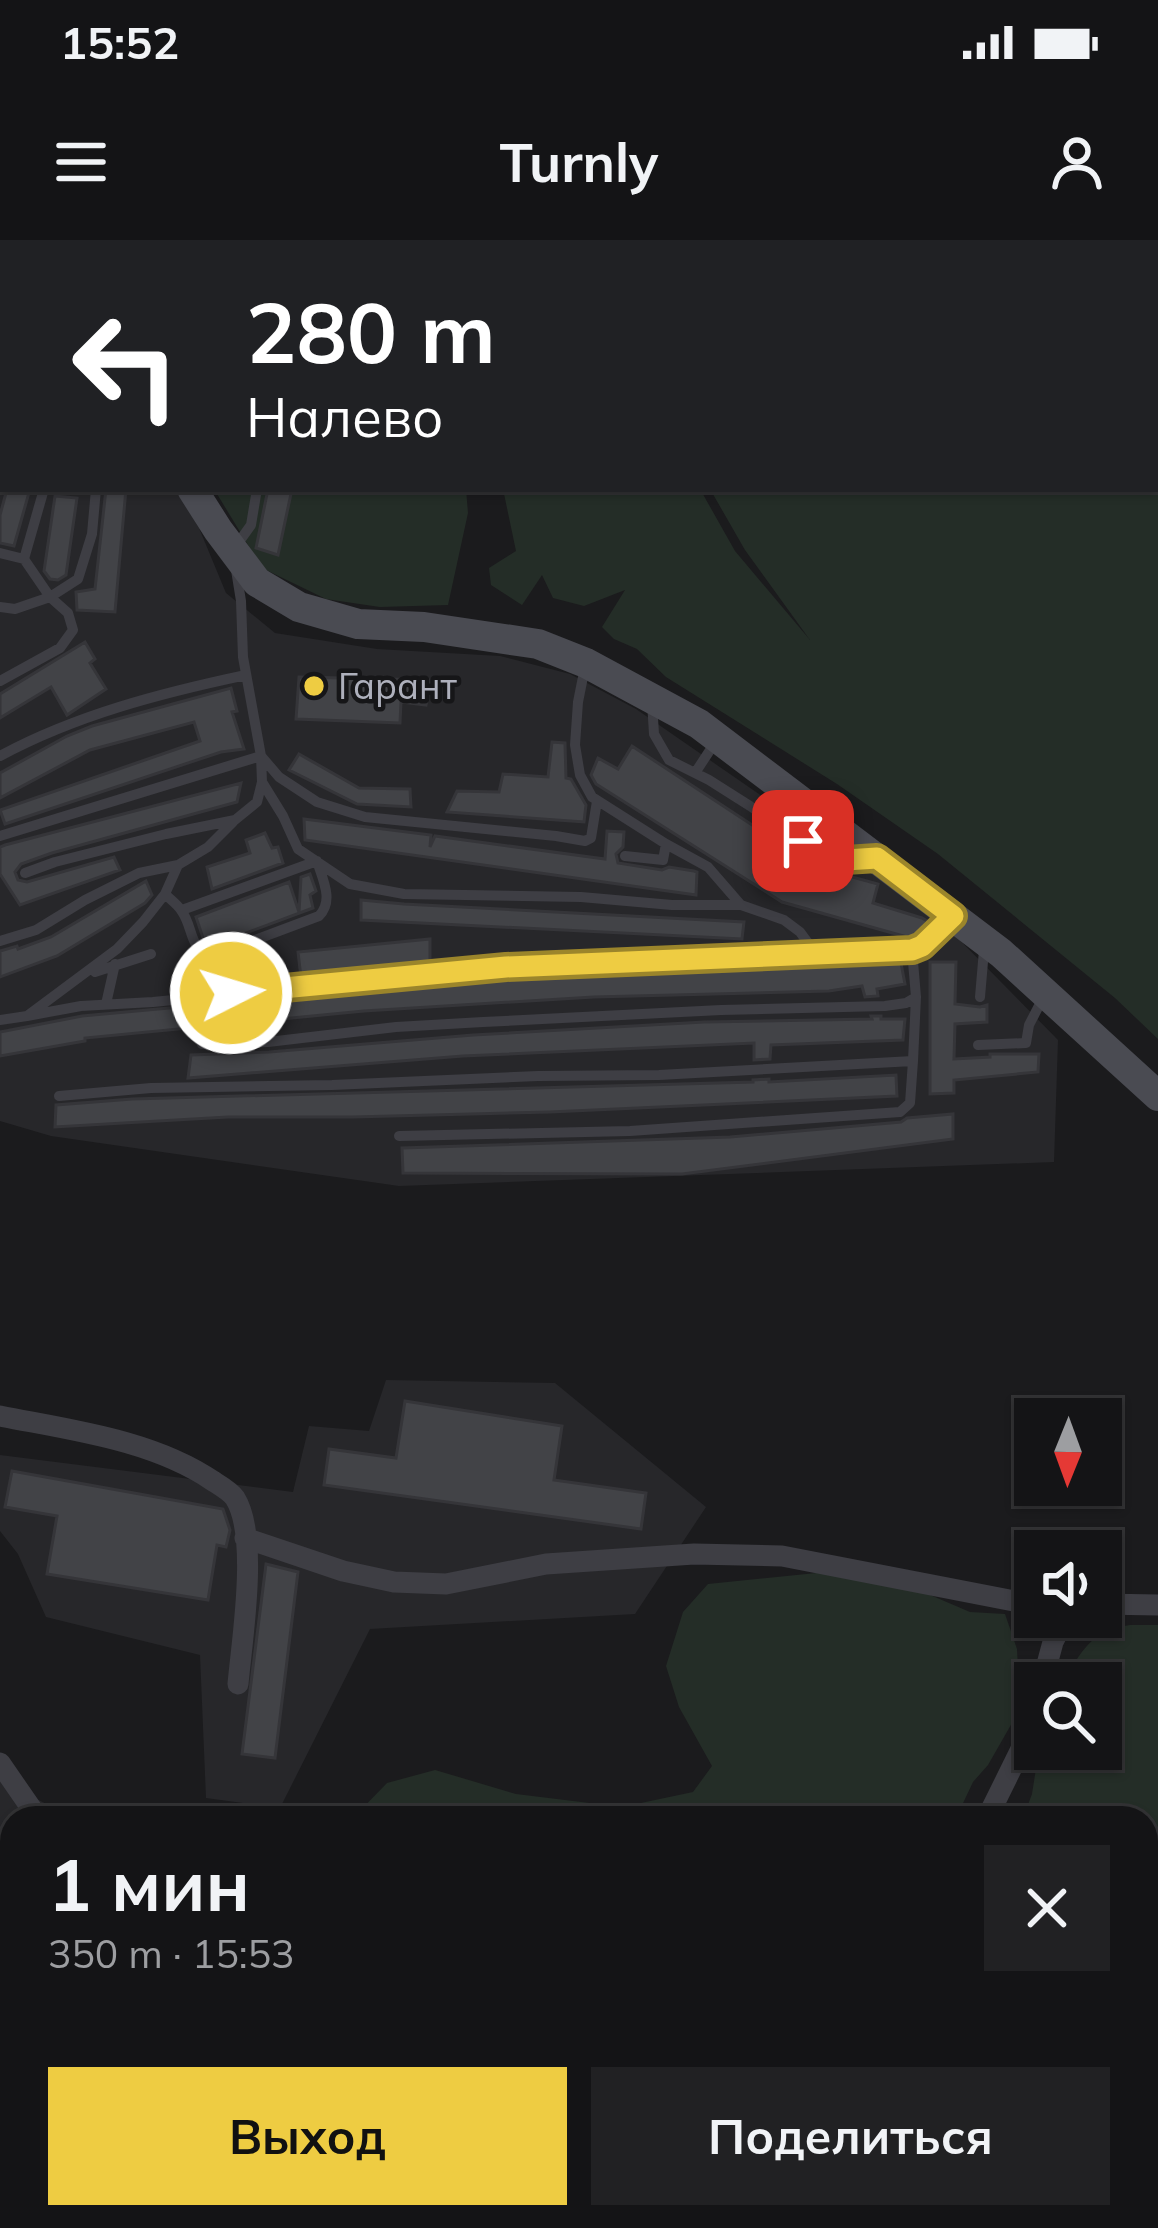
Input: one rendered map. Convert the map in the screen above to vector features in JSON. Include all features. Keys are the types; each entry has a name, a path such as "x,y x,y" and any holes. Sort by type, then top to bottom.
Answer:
{"street":[{"path":"194,492 257,582 299,607 358,624 424,627 538,644 586,663 699,724 985,941 1158,1096"},
{"path":"0,1416 103,1437 189,1464 233,1495 241,1513 247,1568 238,1684"},
{"path":"245,1538 343,1571 394,1582 446,1584 546,1564 694,1554 782,1556 1014,1602"},
{"path":"1122,1604 1158,1605"},
{"path":"0,1763 30,1806"},
{"path":"993,1806 1014,1763"}],"lane":[{"path":"24,559 43,492"},
{"path":"0,607 15,609 50,597 78,579 92,534 95,492"},
{"path":"0,941 36,930 139,873 178,865 208,847 256,802 262,782 261,756 246,675 233,550 251,525 256,492"},
{"path":"0,553 24,559 50,597 68,613 73,630 60,648 0,681"},
{"path":"586,663 575,745 580,775 592,797 707,867 741,905"},
{"path":"0,756 57,728 185,688 246,675"},
{"path":"652,698 654,734 669,760 760,812 830,861 877,858"},
{"path":"695,773 718,739"},
{"path":"261,756 279,777 316,802 365,817 584,841 591,838 597,801"},
{"path":"0,836 261,756"},
{"path":"262,782 298,850 350,884 404,894 741,905 784,920 817,955"},
{"path":"760,812 778,784"},
{"path":"25,873 235,820"},
{"path":"625,856 663,860 665,844"},
{"path":"165,894 182,910 202,955 210,957 319,916 328,899 317,861"},
{"path":"182,910 317,861"},
{"path":"26,1016 117,949 165,894 178,865"},
{"path":"0,1020 106,1004 506,967 912,950 953,916"},
{"path":"980,997 985,941"},
{"path":"106,1004 117,949"},
{"path":"399,1136 630,1131 900,1112 910,1103 916,997 912,950"},
{"path":"86,975 151,954"},
{"path":"978,1046 1026,1043 1029,1024 1046,994"},
{"path":"202,1044 461,1023 886,1006 916,997"},
{"path":"59,1096 151,1088 659,1076 913,1061"}],"shaded area":[{"path":"0,492 178,492 199,528 226,593 275,633 377,649 500,656 570,674 636,709 938,918 1058,1040 1054,1162 399,1186 51,1136 0,1121"},
{"path":"216,492 466,492 468,513 448,605 380,607 326,599 262,568"},
{"path":"504,492 702,492 735,551 810,640 745,550 712,492 1158,492 1158,1039 1115,998 938,854 666,677 637,649 614,639 602,627 625,590 584,606 553,598 542,575 522,605 491,585 489,568 516,551"},
{"path":"386,1380 555,1383 706,1507 635,1614 370,1629 281,1806 206,1798 200,1655 46,1617 18,1554 0,1531 0,1455 293,1492 309,1426 369,1431"},
{"path":"846,1570 895,1580 970,1612 1005,1614 1017,1649 1014,1720 962,1806 627,1806 693,1792 712,1766 679,1707 666,1666 683,1612 708,1584"},
{"path":"1158,1625 1158,1806 1028,1806 1036,1770 1122,1770 1122,1662 1076,1662 1095,1638 1122,1638 1122,1627"},
{"path":"435,1770 516,1794 614,1806 365,1806 387,1783"},
{"path":"0,1779 50,1806 0,1806"}],"building":[{"path":"6,492 29,492 14,546 0,543"},
{"path":"106,492 126,492 115,612 77,610 76,592 95,589"},
{"path":"267,492 291,492 278,555 256,548"},
{"path":"55,496 77,498 66,575 58,580 44,571"},
{"path":"85,642 95,659 90,663 106,689 67,715 51,687 0,718 0,694"},
{"path":"299,677 430,680 426,705 401,702 400,723 296,719"},
{"path":"231,688 237,711 232,712 244,749 221,752 5,824 0,810 200,741 194,722 90,750 0,798 0,773 92,726"},
{"path":"552,742 565,743 566,778 586,805 584,822 447,812 457,791 499,792 503,774 548,777"},
{"path":"632,746 816,867 878,884 873,903 922,918 927,921 923,932 914,939 782,902 596,784 591,775 598,758 618,769"},
{"path":"299,754 359,788 410,789 411,807 357,804 289,770"},
{"path":"241,783 237,802 52,853 21,864 15,872 18,880 27,882 114,857 120,870 20,905 0,874 0,847 5,845"},
{"path":"304,819 431,835 430,847 435,836 605,859 607,831 624,832 623,847 616,854 618,863 697,872 696,895 305,840"},
{"path":"265,833 272,848 278,847 283,863 212,889 207,867 250,853 246,840"},
{"path":"310,874 316,891 310,895 313,908 211,946 203,938 196,917 289,882 299,912 301,877"},
{"path":"146,881 152,895 145,903 57,956 0,977 0,951 51,937"},
{"path":"361,900 744,922 742,939 361,920"},
{"path":"430,939 430,965 301,978 298,952"},
{"path":"930,962 956,962 955,1004 987,1005 987,1022 955,1024 954,1059 1039,1054 1038,1072 954,1080 954,1093 930,1094"},
{"path":"901,963 905,984 877,989 878,996 865,997 862,986 364,1011 85,1038 0,1056 0,1032 82,1016 430,984"},
{"path":"871,1016 905,1019 903,1040 771,1045 770,1059 754,1060 754,1043 463,1056 188,1078 191,1055 473,1035"},
{"path":"896,1075 897,1096 550,1112 228,1117 55,1127 56,1105 132,1099"},
{"path":"953,1114 953,1139 682,1174 403,1173 402,1148 730,1137"},
{"path":"405,1401 562,1426 554,1480 646,1493 641,1529 324,1485 329,1449 396,1458"},
{"path":"12,1471 223,1509 230,1530 226,1547 217,1545 208,1600 47,1574 57,1516 5,1507"},
{"path":"266,1564 298,1572 275,1758 242,1754"}],"place":[{"name":"Гарант","path":"314,686"}],"route":[{"path":"231,993 506,967 912,950 953,916 877,858 830,861 803,841"}]}
